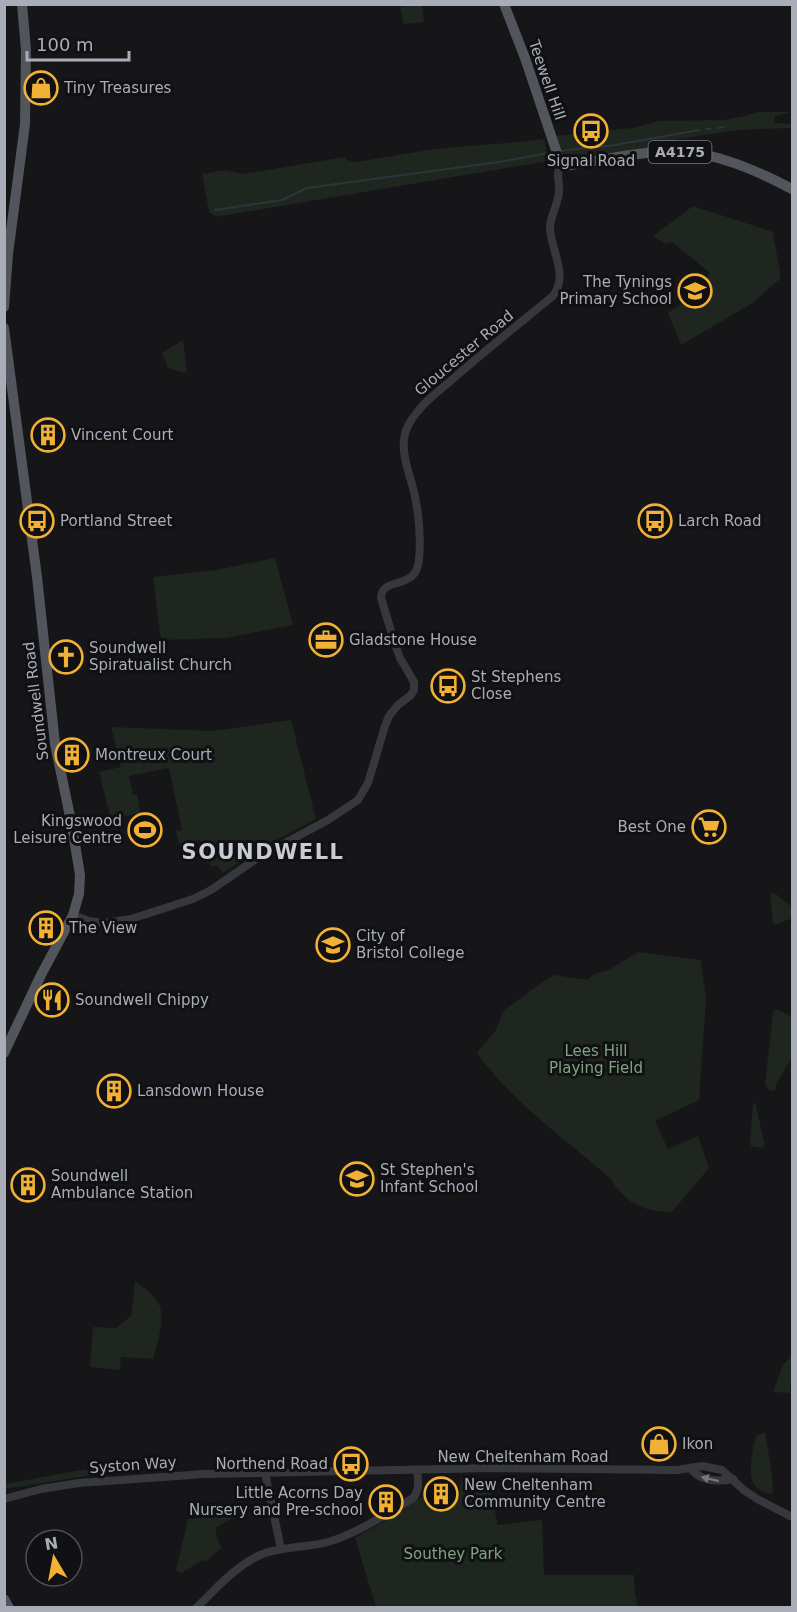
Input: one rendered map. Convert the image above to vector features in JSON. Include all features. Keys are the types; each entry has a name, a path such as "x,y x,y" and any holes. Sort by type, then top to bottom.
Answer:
{"main road":[{"path":"4,307 8,254 25,124 26,50 22,4"},
{"name":"Teewell Hill","path":"504,4 560,162"},
{"name":"A4175","path":"560,162 565,166 672,151 699,154 772,178 792,189"},
{"name":"Soundwell Road","path":"4,328 37,577 55,744 80,875 79,894 73,915 4,1053"},
{"path":"4,1599 9,1608"}],"street":[{"name":"Gloucester Road","path":"73,915 89,921 104,923 131,919 193,899 211,890 259,857 346,809 358,800 367,787 389,716 414,690 414,682 400,658 381,598 385,588 411,578 419,561 420,527 415,494 405,458 404,439 418,410 554,296 558,290 561,275 550,227 559,192 560,162"},
{"name":"New Cheltenham Road","path":"196,1608 239,1568 262,1554 327,1542 352,1533 395,1509 417,1494 417,1471 494,1468 666,1470 702,1466 722,1470 745,1491 792,1517"},
{"name":"Syston Way","path":"4,1499 79,1483 205,1474 417,1471"},
{"path":"265,1473 281,1549"}],"green space":[{"path":"422,5 424,22 404,24 400,7"},
{"path":"757,112 792,112 775,116 775,123 792,124 792,128 738,130 678,139 656,147 566,161 561,158 555,136 632,128 660,121 723,120"},
{"path":"544,139 549,161 215,217 209,212 202,174 226,170 243,174 344,157 356,162 438,149"},
{"name":"The Tynings Primary School","path":"693,206 773,232 781,278 751,304 681,345 668,313 698,292 710,273 672,242 666,244 653,236"},
{"path":"183,340 187,371 185,373 168,368 162,353"},
{"path":"275,558 293,625 226,638 161,640 153,577 216,570"},
{"path":"291,720 316,819 254,852 223,873 217,866 210,866 204,843 199,840 179,844 176,831 182,830 169,768 129,776 133,795 137,794 140,813 111,820 99,772 121,767 111,727 213,731"},
{"path":"771,893 776,894 792,907 792,918 776,925 773,924"},
{"name":"Lees Hill Playing Field","path":"638,952 701,960 706,999 699,1100 655,1121 668,1149 698,1136 709,1168 672,1212 644,1208 629,1200 610,1178 506,1088 477,1053 496,1030 503,1011 545,980 555,975 588,980 594,974 609,970"},
{"path":"776,1009 792,1017 792,1057 776,1084 776,1090 771,1091 765,1084 773,1012"},
{"path":"755,1102 765,1146 762,1148 751,1146 750,1142"},
{"path":"135,1281 156,1299 161,1313 153,1359 121,1357 120,1370 90,1367 93,1327 116,1328 131,1316"},
{"path":"792,1356 790,1393 773,1392 783,1365"},
{"path":"765,1432 772,1474 773,1493 769,1494 756,1487 751,1476 756,1436"},
{"path":"123,1468 117,1473 5,1488 5,1481 6,1484 80,1470"},
{"name":"Southey Park","path":"461,1478 487,1478 498,1525 542,1520 544,1575 634,1575 638,1607 376,1607 355,1538 399,1513 416,1499 424,1498 425,1505 459,1498"},
{"path":"231,1516 233,1518 215,1528 222,1547 206,1562 203,1560 181,1573 176,1570 188,1519"}],"waterway":[{"path":"718,128 723,127"},
{"path":"560,151 615,145 699,130"},
{"path":"215,210 282,200 307,188 499,162 554,152"}],"place":[{"name":"Tiny Treasures","path":"41,88"},
{"name":"Signal Road","path":"591,131"},
{"name":"The Tynings Primary School","path":"695,291"},
{"name":"Vincent Court","path":"48,435"},
{"name":"Portland Street","path":"37,521"},
{"name":"Larch Road","path":"655,521"},
{"name":"Gladstone House","path":"326,640"},
{"name":"Soundwell Spiratualist Church","path":"66,657"},
{"name":"St Stephens Close","path":"448,686"},
{"name":"Montreux Court","path":"72,755"},
{"name":"Best One","path":"709,827"},
{"name":"Kingswood Leisure Centre","path":"145,830"},
{"name":"The View","path":"46,928"},
{"name":"City of Bristol College","path":"333,945"},
{"name":"Soundwell Chippy","path":"52,1000"},
{"name":"Lansdown House","path":"114,1091"},
{"name":"St Stephen's Infant School","path":"357,1179"},
{"name":"Soundwell Ambulance Station","path":"28,1185"},
{"name":"Ikon","path":"659,1444"},
{"name":"Northend Road","path":"351,1464"},
{"name":"New Cheltenham Community Centre","path":"441,1494"},
{"name":"Little Acorns Day Nursery and Pre-school","path":"386,1502"}],"district":[{"name":"SOUNDWELL","path":"263,852"}]}
